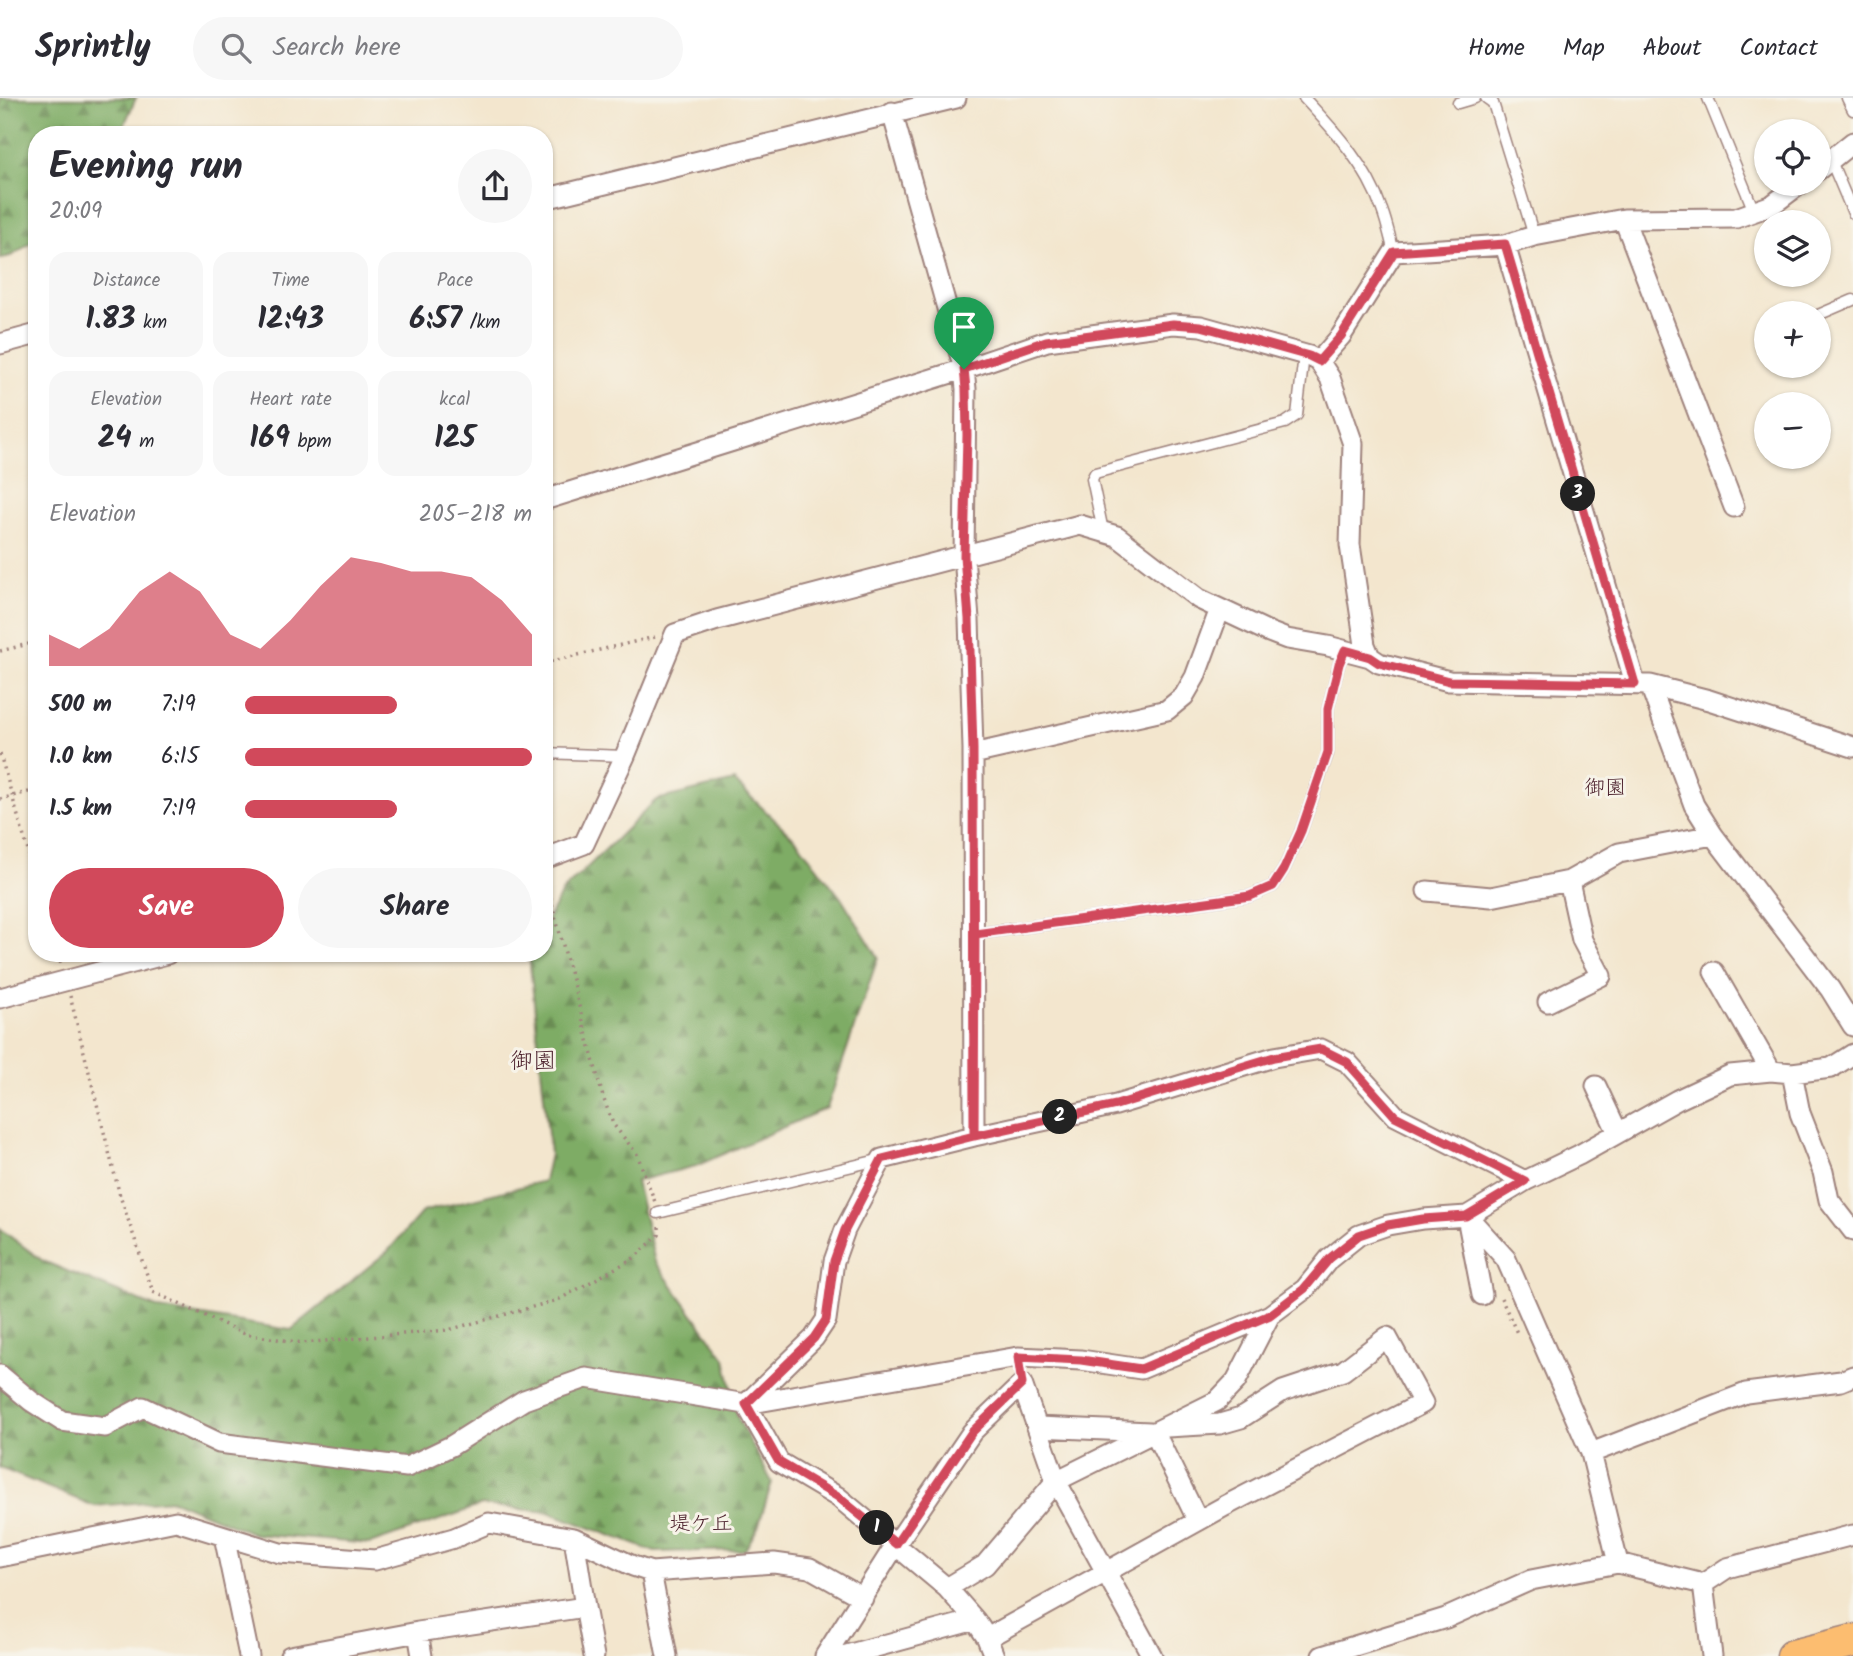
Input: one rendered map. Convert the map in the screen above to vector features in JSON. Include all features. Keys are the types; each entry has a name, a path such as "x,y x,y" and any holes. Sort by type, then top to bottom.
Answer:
{"main road":[{"path":"1793,1656 1853,1641"}],"street":[{"path":"553,197 956,98"},
{"path":"892,112 964,369 966,389 964,556 969,619 973,754 974,1136"},
{"path":"1831,161 1853,142"},
{"path":"1757,210 1772,205 1784,196"},
{"path":"1311,358 1341,336 1394,252 1505,244 1624,219 1736,218 1754,211"},
{"path":"1624,219 1734,507"},
{"path":"1505,244 1643,684 1694,805 1713,835 1830,989 1853,1026"},
{"path":"553,497 1046,341 1173,324 1201,326 1311,358 1330,378 1353,444 1350,545 1365,645 1370,657"},
{"path":"0,344 28,336"},
{"path":"553,856 584,844 625,756 675,634 730,617 1080,525 1118,536 1199,600 1287,639 1345,650 1370,657 1379,663 1449,681 1643,684 1709,700 1853,747"},
{"path":"973,754 1167,710 1184,696 1195,677 1220,609"},
{"path":"1427,891 1491,897 1569,881 1619,853 1713,835"},
{"path":"1548,1002 1601,976 1582,940 1569,881"},
{"path":"0,998 136,962"},
{"path":"1714,972 1771,1071"},
{"path":"746,1404 814,1338 826,1320 834,1261 845,1230 882,1159 1116,1105 1274,1057 1321,1049 1347,1062 1395,1116 1525,1181"},
{"path":"0,1375 31,1401 62,1421 105,1427 143,1406 219,1443 407,1467 451,1446 524,1401 586,1378 746,1404 1018,1357 1081,1360 1141,1369 1270,1315 1304,1289 1329,1259 1359,1235 1388,1225 1466,1216 1525,1181 1677,1100 1730,1075 1771,1071 1792,1073 1830,1068 1853,1054"},
{"path":"1792,1073 1800,1113 1824,1172 1829,1200 1853,1231"},
{"path":"1596,1086 1618,1133"},
{"path":"1466,1216 1482,1295"},
{"path":"1466,1216 1506,1259 1591,1453 1618,1563"},
{"path":"947,1588 985,1565 1055,1480 1217,1401 1236,1381 1270,1315"},
{"path":"746,1404 779,1462 838,1497 947,1588 975,1619 990,1647 1105,1573 1423,1402 1387,1337 1343,1371 1283,1391 1241,1418 1220,1424 1161,1430 1038,1427"},
{"path":"1018,1357 1022,1384 1055,1480 1152,1656"},
{"path":"1591,1453 1746,1394 1842,1381 1853,1376"},
{"path":"825,1656 972,1432 1022,1384"},
{"path":"1161,1430 1198,1521"},
{"path":"0,1557 176,1521 279,1553 375,1560 454,1538 489,1523 574,1538 632,1566 651,1572 774,1563 810,1568 863,1598"},
{"path":"1322,1656 1446,1618 1531,1580 1618,1563 1703,1584 1727,1568 1853,1535"},
{"path":"224,1536 249,1656"},
{"path":"574,1538 594,1656"},
{"path":"651,1572 667,1656"},
{"path":"1703,1584 1712,1656"},
{"path":"290,1656 418,1632 585,1607"},
{"path":"843,1656 909,1648 975,1619"},
{"path":"418,1632 422,1656"}],"lane":[{"path":"1304,98 1340,137 1363,170 1382,208 1394,252"},
{"path":"1458,103 1475,98"},
{"path":"1486,98 1493,103 1534,236"},
{"path":"1708,98 1754,211"},
{"path":"1847,98 1853,110"},
{"path":"1831,176 1853,213"},
{"path":"1831,309 1853,300"},
{"path":"1104,532 1092,478 1095,473 1285,423 1297,415 1311,358"},
{"path":"975,934 1250,896 1273,886 1301,831 1328,752 1328,709 1345,650"},
{"path":"553,753 625,756"},
{"path":"658,1213 882,1159"}],"path":[{"path":"553,661 675,634"},
{"path":"0,651 28,644"},
{"path":"0,754 28,852"},
{"path":"0,799 28,792"},
{"path":"66,980 120,1196 153,1292 245,1334 303,1343 448,1330 558,1300 634,1258 659,1235 658,1213 648,1179 637,1154 613,1124 603,1097 553,909"}],"green space":[{"path":"0,98 136,98 124,126 28,126 28,244 13,255 0,259"},
{"path":"734,781 797,841 844,902 878,957 827,1108 696,1166 636,1181 655,1262 725,1358 738,1419 772,1482 758,1527 745,1550 655,1552 548,1512 482,1505 370,1544 254,1534 173,1500 94,1506 0,1468 0,1229 43,1261 159,1309 291,1330 388,1251 422,1212 544,1181 550,1154 530,962 553,962 553,909 562,892 656,800"}],"district":[{"name":"御園","path":"1605,787"},
{"name":"御園","path":"533,1060"},
{"name":"堤ケ丘","path":"701,1523"}],"route":[{"path":"964,369 967,435 964,556 973,749 974,1136 882,1159 845,1230 834,1261 826,1320 814,1338 746,1404 779,1462 838,1497 896,1544 972,1432 1022,1384 1018,1357 1081,1360 1141,1369 1270,1315 1304,1289 1329,1259 1359,1235 1388,1225 1466,1216 1525,1181 1395,1116 1347,1062 1321,1049 1274,1057 1116,1105 974,1136 975,934 1250,896 1273,886 1301,831 1328,752 1328,709 1345,650 1370,657 1379,663 1449,681 1635,684 1505,244 1394,252 1341,336 1319,361 1201,326 1173,324 1046,341 964,369"}]}
